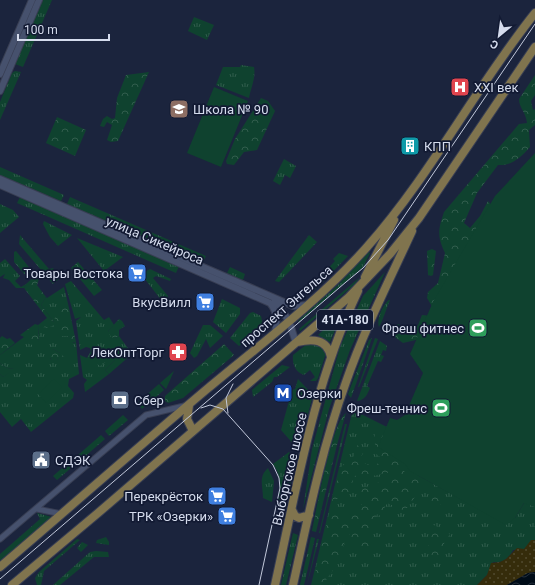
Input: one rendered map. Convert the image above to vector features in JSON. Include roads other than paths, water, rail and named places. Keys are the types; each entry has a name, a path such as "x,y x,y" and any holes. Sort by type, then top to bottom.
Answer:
{"main road":[{"name":"проспект Энгельса","path":"0,567 189,405 275,334 355,260 401,207 535,13"},
{"path":"12,585 296,343 361,285 390,254 419,218 535,47"},
{"name":"Выборгское шоссе","path":"275,585 319,396 331,357 361,285 401,207"},
{"name":"41А-180","path":"293,585 328,434 350,370 374,312 419,218"},
{"path":"296,343 308,340 320,341 328,348 331,357"},
{"path":"189,405 187,419 193,431"},
{"path":"292,510 295,516 299,518 309,515"}],"street":[{"path":"0,74 32,0"},
{"path":"0,90 39,0"},
{"name":"улица Сикейроса","path":"0,178 293,306 307,305"},
{"name":"улица Сикейроса","path":"0,185 270,303 275,308 277,317 275,334"},
{"path":"274,298 289,321 296,343"},
{"path":"0,539 146,415 189,405"},
{"path":"37,509 62,514"}],"water":[{"path":"535,572 535,585 507,585 528,573"}],"tram line":[{"path":"0,579 363,268 388,240 535,24"},
{"path":"228,413 226,398 233,384"},
{"path":"201,408 210,405 223,409 273,465 279,478 280,488 259,585"}],"place":[{"name":"XXI век","path":"460,87"},
{"name":"Школа № 90","path":"179,109"},
{"name":"КПП","path":"410,146"},
{"name":"Товары Востока","path":"137,273"},
{"name":"ВкусВилл","path":"205,302"},
{"name":"Фреш фитнес","path":"478,328"},
{"name":"ЛекОптТорг","path":"178,352"},
{"name":"Озерки","path":"283,393"},
{"name":"Сбер","path":"120,400"},
{"name":"Фреш-теннис","path":"441,408"},
{"name":"СДЭК","path":"41,460"},
{"name":"Перекрёсток","path":"217,496"},
{"name":"ТРК «Озерки»","path":"227,516"}]}
